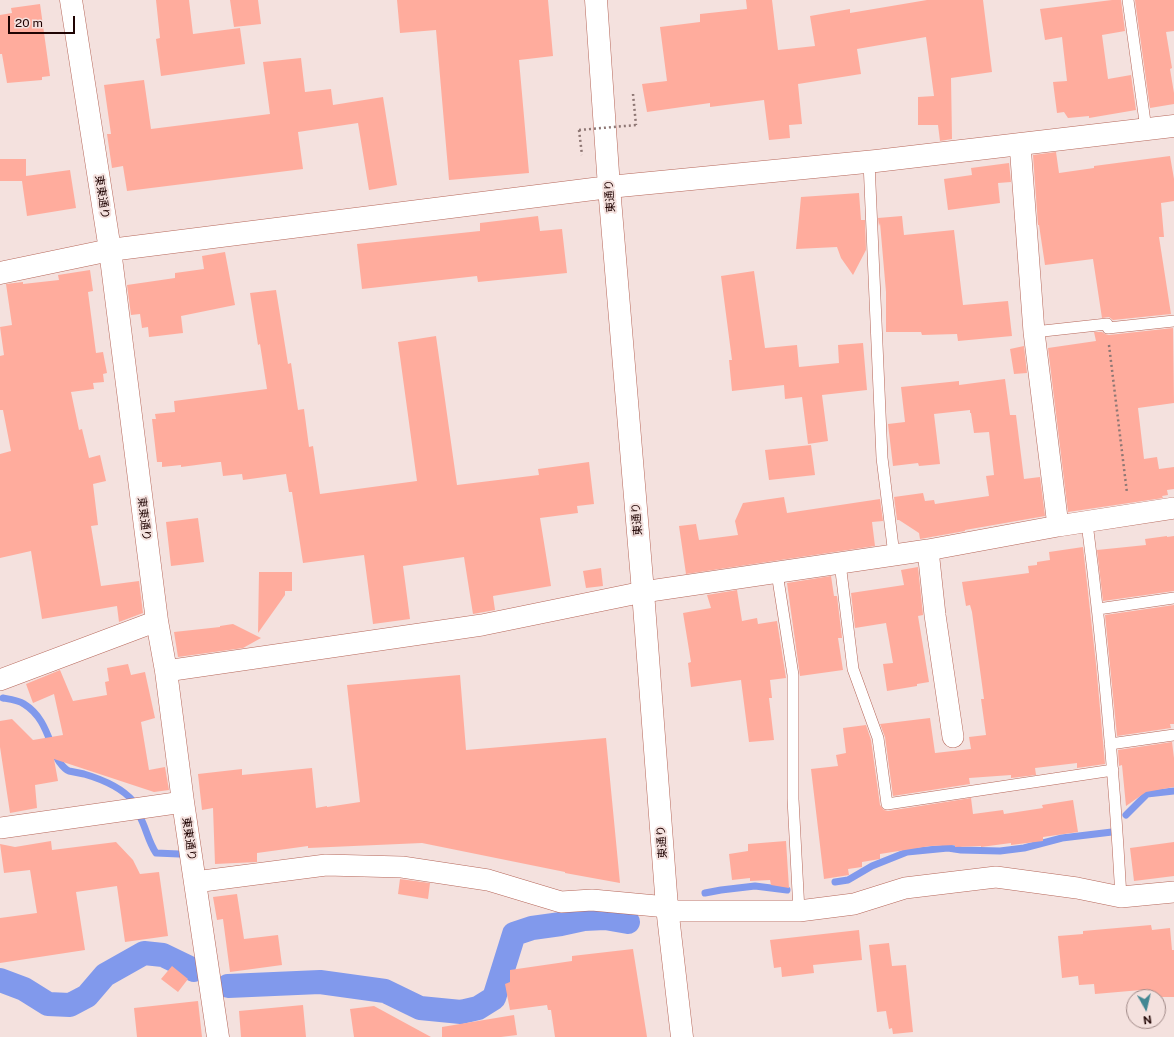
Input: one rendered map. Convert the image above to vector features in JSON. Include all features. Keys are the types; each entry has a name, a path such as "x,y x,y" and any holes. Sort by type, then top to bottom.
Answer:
{"street":[{"name":"東東通り","path":"71,0 110,250 157,621 166,671 183,802 218,1037"},
{"name":"東通り","path":"596,0 609,187 668,909 682,1037"},
{"path":"0,273 110,250 609,187 869,162 1174,126"},
{"path":"1020,144 1034,332 1058,526"},
{"path":"166,671 482,625 643,592 928,550 1058,526 1087,523 1174,508"},
{"path":"928,550 935,615 953,737"},
{"path":"0,680 157,621"},
{"path":"0,828 183,802"},
{"path":"195,882 326,865 402,867 488,880 561,902 592,900 668,909 799,911 854,904 905,888 996,877 1077,888 1121,897 1174,892"}],"lane":[{"path":"1128,0 1146,129"},
{"path":"869,162 882,458 894,555"},
{"path":"1034,332 1107,324 1108,328 1174,321"},
{"path":"1087,523 1098,609 1113,770 1121,897"},
{"path":"840,563 853,669 878,738 887,804 1113,770"},
{"path":"777,573 793,675 793,800 799,911"},
{"path":"1098,609 1174,598"},
{"path":"1110,744 1174,735"}],"path":[{"path":"583,160 579,130 636,125 633,94"},
{"path":"1107,324 1130,516"}],"building":[{"path":"156,0 189,0 193,34 240,28 245,64 161,76 156,39 160,38"},
{"path":"230,0 258,0 261,24 234,27"},
{"path":"397,0 548,0 553,56 519,60 529,173 449,180 436,30 400,33"},
{"path":"746,0 772,0 778,50 815,46 810,16 850,9 850,13 927,0 983,0 992,72 951,78 952,139 940,141 938,125 918,125 918,97 934,96 926,37 857,49 861,74 798,84 802,124 789,125 790,138 769,140 764,100 710,107 710,103 647,112 642,84 667,81 660,27 700,22 700,14 747,9"},
{"path":"1121,0 1125,31 1102,35 1108,79 1131,75 1136,110 1089,118 1089,116 1068,118 1064,112 1057,113 1053,82 1067,81 1062,37 1045,40 1040,9"},
{"path":"1135,0 1174,0 1174,31 1166,32 1172,68 1170,69 1174,93 1174,104 1150,108"},
{"path":"40,4 50,76 42,77 42,80 7,83 2,54 0,54 0,15 12,13 11,8"},
{"path":"301,58 305,92 331,89 333,105 383,97 397,185 369,190 358,123 298,132 303,169 127,191 123,166 112,168 107,134 111,134 104,85 144,80 151,129 270,114 263,62"},
{"path":"1056,152 1059,173 1094,168 1094,166 1170,156 1174,179 1174,201 1161,203 1164,237 1159,237 1171,314 1113,320 1109,317 1102,318 1093,259 1045,265 1038,225 1033,155"},
{"path":"0,159 26,159 26,176 70,170 76,208 27,216 22,181 0,181"},
{"path":"1009,163 1011,182 998,183 1000,203 948,210 944,179 972,175 971,168"},
{"path":"859,193 861,220 865,220 866,250 853,275 841,258 837,247 796,249 801,197"},
{"path":"538,216 540,231 562,229 567,273 478,282 477,276 362,289 357,244 480,231 480,223"},
{"path":"902,216 904,235 954,230 963,305 1008,301 1012,336 958,341 957,334 922,335 921,332 886,332 886,292 880,223 879,226 878,218"},
{"path":"225,252 235,305 181,316 183,333 149,337 148,327 142,328 140,314 131,315 127,285 175,278 175,273 204,269 202,256"},
{"path":"90,270 93,291 88,292 96,353 103,352 107,373 103,374 104,382 93,383 94,389 71,392 79,430 82,429 89,458 100,455 106,481 93,484 98,525 91,526 101,586 139,581 143,613 119,622 117,606 42,619 31,551 0,558 0,454 11,451 3,410 0,410 0,356 4,355 0,327 12,325 6,284 23,282 23,284 59,280 58,275"},
{"path":"754,271 765,348 797,345 799,367 839,363 838,345 863,343 867,390 822,395 828,441 808,444 802,397 785,399 784,385 732,391 729,360 732,360 721,276"},
{"path":"276,290 288,364 291,363 298,410 304,409 309,447 313,446 320,494 417,481 398,342 436,336 457,485 539,475 538,469 589,462 594,504 577,506 578,513 540,518 551,586 493,596 495,610 473,614 464,557 403,566 410,619 373,624 364,555 303,563 292,492 289,492 286,474 243,480 242,474 223,476 221,462 181,467 181,465 162,467 162,462 157,462 152,419 156,419 155,414 175,412 174,401 267,389 250,293"},
{"path":"1173,328 1174,403 1138,408 1144,459 1157,457 1159,469 1174,467 1174,489 1167,490 1168,495 1162,496 1163,498 1068,512 1048,348 1096,341 1094,332 1102,332 1109,335"},
{"path":"1024,346 1027,373 1014,374 1010,349"},
{"path":"1005,379 1010,415 1016,415 1024,479 1040,477 1045,516 920,539 919,533 897,520 894,497 923,493 925,501 934,500 935,504 989,496 986,476 994,475 989,432 974,433 970,410 934,414 940,464 919,466 918,463 893,466 888,424 905,422 901,387 959,381 959,385"},
{"path":"811,445 815,475 769,480 765,450"},
{"path":"784,497 787,513 880,499 883,521 872,522 875,546 686,574 679,526 696,524 699,540 738,535 735,521 743,503"},
{"path":"198,518 204,562 171,566 166,522"},
{"path":"1174,536 1174,591 1103,601 1097,550 1146,545 1145,539"},
{"path":"1083,547 1105,764 1077,768 1077,763 1035,768 1036,775 1011,778 1011,775 969,778 970,784 893,796 885,737 880,724 930,718 935,753 971,749 969,737 986,735 981,699 984,699 972,612 970,605 966,606 962,582 1029,573 1028,566 1037,565 1037,562 1050,560 1049,552"},
{"path":"918,567 923,615 918,616 929,682 917,684 917,686 887,691 883,664 893,663 886,623 855,628 851,593 904,585 901,570"},
{"path":"601,568 603,586 586,588 583,571"},
{"path":"259,572 292,572 292,591 285,591 285,595 258,633"},
{"path":"831,576 834,596 837,596 842,638 838,638 843,670 800,676 787,583"},
{"path":"737,590 742,621 757,618 758,624 777,621 786,678 770,680 772,698 769,698 774,740 749,742 741,680 691,687 688,663 691,662 683,613 711,608 707,595"},
{"path":"1174,605 1174,724 1170,724 1171,728 1117,736 1105,615"},
{"path":"233,624 261,638 243,648 178,657 174,632 220,627"},
{"path":"128,664 131,675 145,672 155,718 141,722 149,770 165,767 169,790 154,792 54,759 58,781 35,785 37,808 10,813 0,747 0,721 12,719 33,740 63,735 54,694 33,703 26,684 60,670 73,701 107,695 105,682 109,681 107,668"},
{"path":"460,675 466,750 606,738 620,883 422,843 308,848 308,846 257,853 257,862 215,864 213,808 202,810 198,774 242,769 242,775 312,768 316,808 360,802 347,685"},
{"path":"866,725 871,740 880,805 884,810 888,811 971,798 973,814 1003,810 1004,814 1043,808 1042,805 1073,800 1078,832 1043,837 1043,841 1011,845 1011,843 981,847 955,847 955,845 930,846 880,854 880,859 862,862 862,867 848,869 849,875 824,879 811,769 838,766 836,755 846,753 843,728"},
{"path":"1172,742 1174,758 1174,787 1146,792 1126,806 1122,765 1119,766 1118,750"},
{"path":"51,841 52,850 116,842 133,860 140,874 159,872 168,936 125,942 117,886 76,892 85,950 0,963 0,918 37,913 30,870 4,873 0,844 15,847"},
{"path":"786,841 789,888 771,885 770,880 750,881 750,878 732,880 729,854 748,851 748,844"},
{"path":"1174,842 1174,876 1134,881 1130,848"},
{"path":"400,879 430,883 428,899 398,894"},
{"path":"237,894 244,939 278,935 282,965 230,972 223,919 217,920 213,897"},
{"path":"1151,925 1152,930 1170,928 1172,950 1174,950 1174,997 1166,997 1166,989 1126,989 1126,991 1095,994 1094,984 1079,985 1078,976 1062,978 1058,936 1083,934 1083,931"},
{"path":"859,930 862,960 813,965 814,973 782,977 781,967 774,968 770,940"},
{"path":"889,943 892,966 906,965 913,1032 893,1034 892,1028 889,1029 886,1011 877,1012 869,945"},
{"path":"633,949 647,1037 555,1037 551,1010 548,1010 547,1005 510,1010 505,984 510,982 510,970 572,961 572,956"},
{"path":"172,966 188,979 178,992 161,979"},
{"path":"198,1001 202,1037 137,1037 134,1008"},
{"path":"303,1005 306,1037 241,1037 239,1011"},
{"path":"374,1006 431,1037 354,1037 350,1009"},
{"path":"514,1015 517,1035 501,1037 442,1037 442,1027"}],"waterway":[{"path":"3,698 22,703 37,715 45,729 58,760 66,769 104,781 123,792 133,801"},
{"path":"1126,815 1147,794 1174,791"},
{"path":"139,815 156,853 179,854"},
{"path":"835,882 848,880 872,866 907,852 948,848 961,850 1000,851 1024,848 1062,838 1112,832"},
{"path":"705,893 755,886 787,890"},
{"path":"228,986 320,982 385,991 420,1008 461,1012 478,1008 494,998 514,934 532,928 584,919 605,918 628,922"},
{"path":"0,980 24,989 48,1004 70,1005 87,996 105,975 144,953 163,955 194,970"}]}
